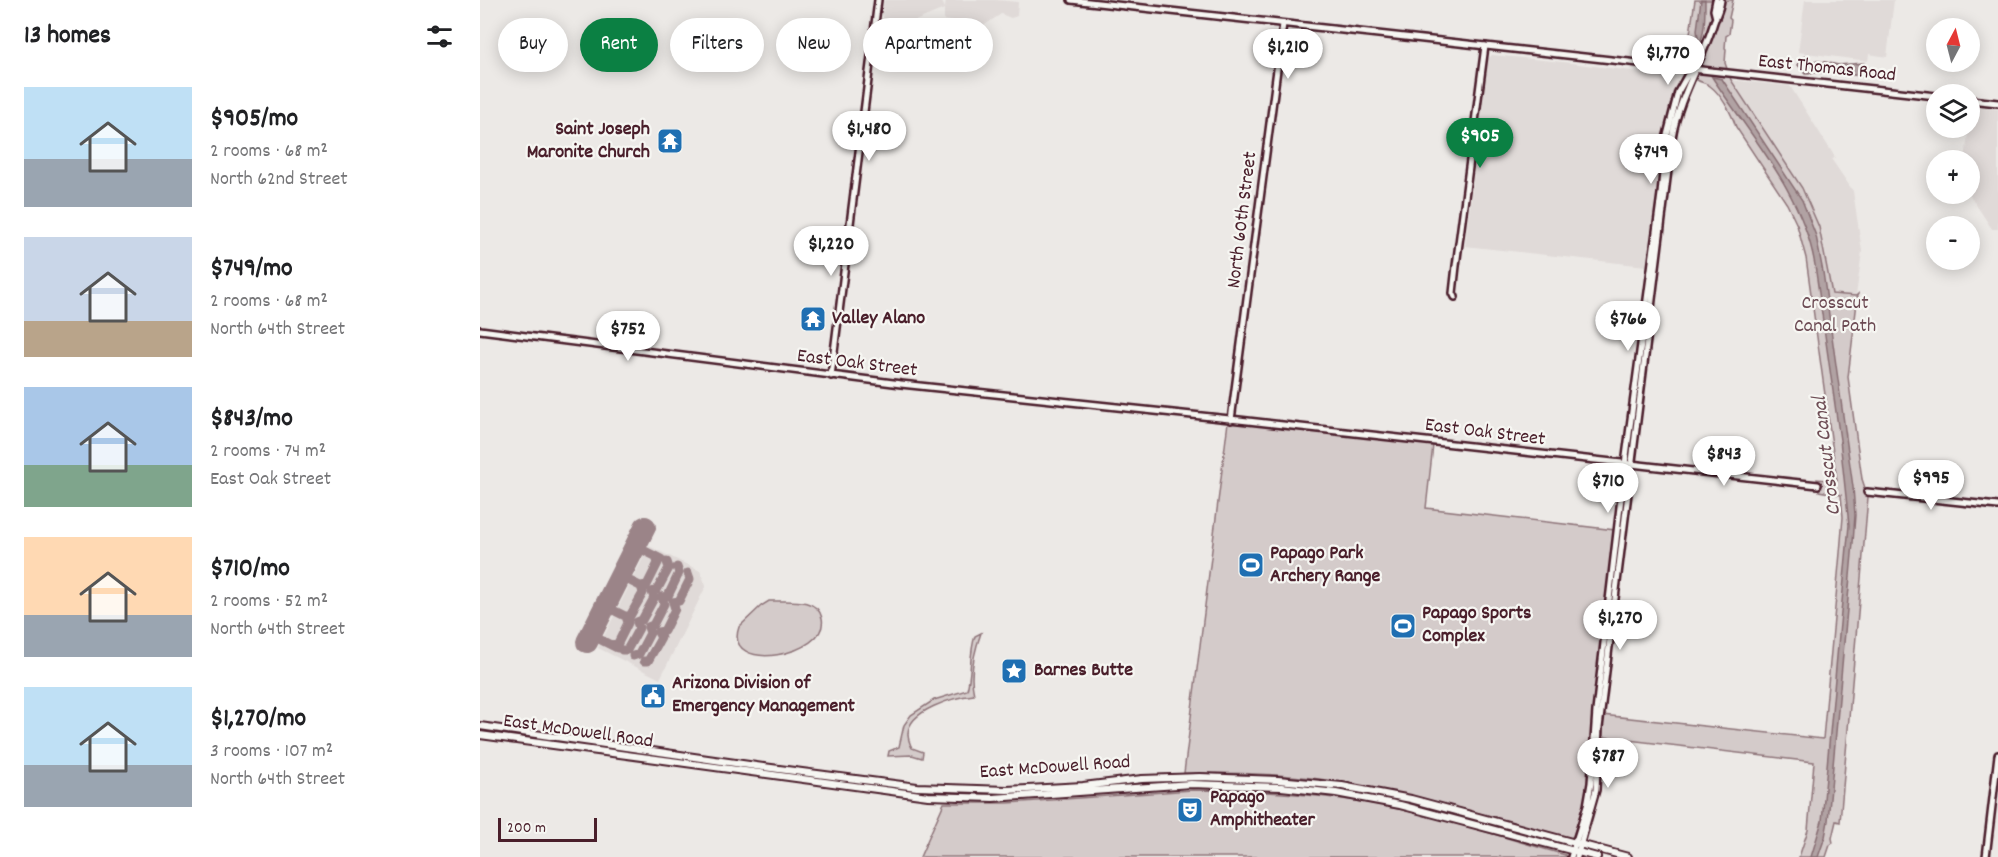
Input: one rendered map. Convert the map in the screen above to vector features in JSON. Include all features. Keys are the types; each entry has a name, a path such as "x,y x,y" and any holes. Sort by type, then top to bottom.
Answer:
{"main road":[{"name":"East McDowell Road","path":"480,726 900,785 1005,790 1179,777 1278,780 1342,786 1399,797 1628,857"},
{"name":"East McDowell Road","path":"480,735 832,784 953,797 1043,796 1191,784 1336,793 1400,805 1575,854 1597,857"},
{"path":"953,797 961,792 1001,793 1005,790"}],"street":[{"path":"831,376 878,0"},
{"name":"East Thomas Road","path":"1071,0 1926,95"},
{"path":"1716,0 1714,10 1716,18"},
{"path":"1575,854 1593,803 1628,464 1670,134 1678,92 1700,60 1719,12 1721,0"},
{"name":"North 60th Street","path":"1231,420 1283,24"},
{"path":"1455,297 1453,294 1456,266 1485,46"},
{"path":"1980,101 1998,103"},
{"name":"East Oak Street","path":"480,330 831,376 1818,485"},
{"path":"1867,492 1998,506"},
{"path":"1986,857 1998,755"}],"shaded area":[{"path":"884,0 941,0 945,8 946,0 1018,2 1017,16 1011,18 1001,14 993,19 944,18 944,9 922,18 883,18"},
{"path":"1701,0 1705,0 1705,18 1699,46 1697,30"},
{"path":"1805,0 1894,0 1887,57 1869,54 1868,61 1798,52"},
{"path":"1492,55 1678,77 1678,86 1672,99 1663,139 1662,154 1659,156 1660,183 1655,226 1646,266 1465,246 1488,59"},
{"path":"1807,56 1807,60 1838,65 1864,63 1870,70 1865,77 1836,72 1805,73 1798,65 1799,60"},
{"path":"1712,77 1722,79 1802,200 1816,236 1853,487 1855,515 1853,543 1828,821 1818,857 1811,857 1822,821 1849,525 1840,440 1815,265 1809,239 1774,166"},
{"path":"1731,80 1790,86 1835,157 1832,160 1853,191 1862,251 1856,296 1832,294 1819,227 1802,188"},
{"path":"1980,107 1998,109 1998,229 1992,229 1976,204 1980,204 1980,150 1966,150 1967,138 1980,138"},
{"path":"649,546 700,571 706,586 660,679 598,648"}],"green space":[{"name":"Papago Sports Complex","path":"1695,0 1733,0 1725,48 1725,63 1731,80 1802,188 1819,227 1832,294 1856,296 1858,294 1848,377 1862,479 1868,497 1840,822 1836,821 1833,843 1826,857 1799,857 1808,830 1814,762 1591,734 1589,784 1585,802 1570,839 1449,805 1357,785 1273,775 1184,773 1228,422 1433,445 1426,508 1615,530 1593,714 1823,739 1843,517 1841,495 1819,491 1817,479 1837,481 1806,258 1797,225 1787,204 1736,127 1722,99 1709,85 1697,80 1686,60"},
{"path":"769,601 800,602 814,606 822,618 820,631 810,642 795,650 777,655 760,655 746,651 738,642 739,627"},
{"path":"981,633 973,663 974,695 934,706 916,718 910,726 908,738 912,748 923,752 922,758 912,755 888,756 889,751 899,747 904,725 911,715 934,700 967,690 973,643 975,636"},
{"path":"1192,790 1283,793 1374,804 1470,827 1566,857 920,857 944,803 1008,803"}],"taxiway":[{"path":"635,546 661,559"},
{"path":"612,645 618,643 628,623 626,616 630,616 643,593 641,586 647,585 658,563 656,557"},
{"path":"622,650 627,650 639,628 637,622 642,620 654,598 652,592 657,590 669,568 667,562"},
{"path":"633,656 639,654 650,633 648,627 653,625 664,604 662,597 668,596 679,573 677,567"},
{"path":"644,661 648,661 661,638 658,632 664,631 675,609 673,602 679,601 690,579 688,573"},
{"path":"620,576 644,588"},
{"path":"605,606 629,618"},
{"path":"591,635 617,648"}],"runway":[{"path":"587,642 645,527"}],"place":[{"name":"Saint Joseph Maronite Church","path":"670,141"},
{"name":"Valley Alano","path":"813,319"},
{"name":"Papago Park Archery Range","path":"1251,565"},
{"name":"Papago Sports Complex","path":"1403,626"},
{"name":"Barnes Butte","path":"1014,671"},
{"name":"Arizona Division of Emergency Management","path":"653,696"},
{"name":"Papago Amphitheater","path":"1190,810"}],"park label":[{"name":"Crosscut Canal Path","path":"1835,316"}],"water label":[{"name":"Crosscut Canal","path":"1828,456"}]}
